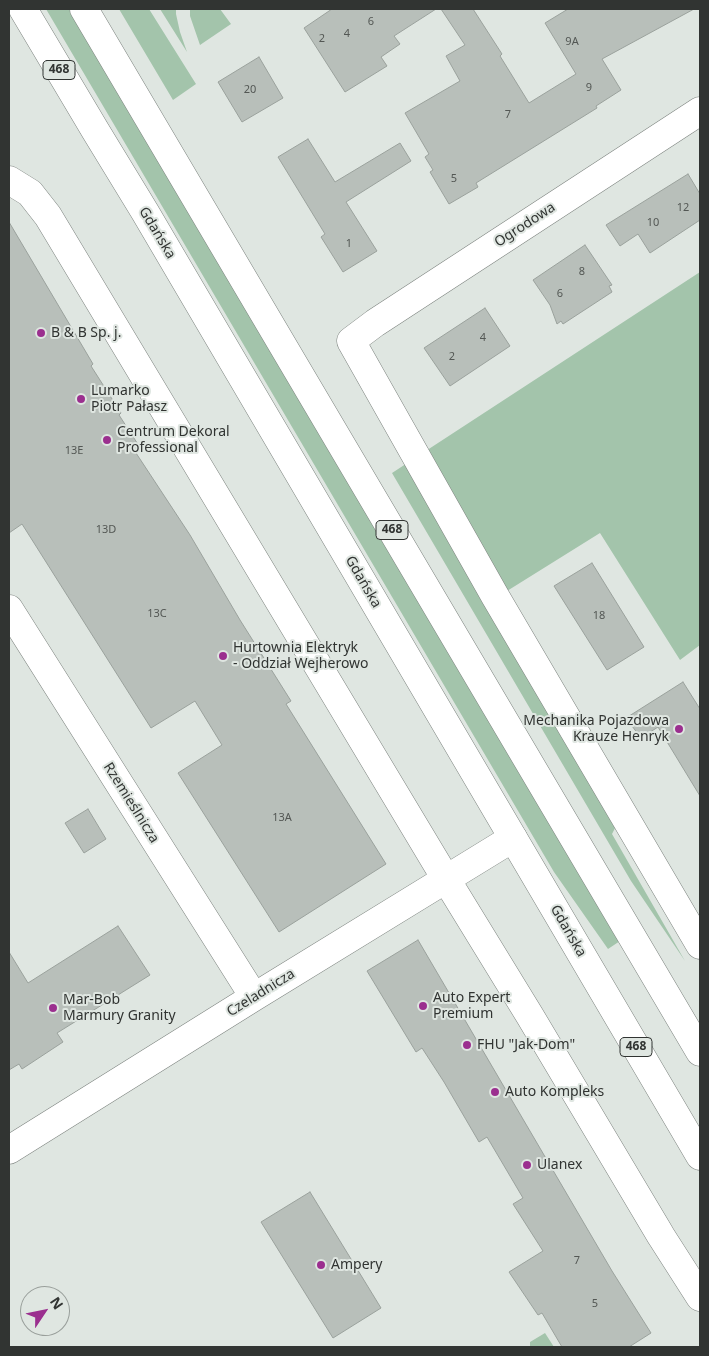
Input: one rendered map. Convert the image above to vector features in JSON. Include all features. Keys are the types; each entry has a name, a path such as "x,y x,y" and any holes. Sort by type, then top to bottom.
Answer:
{"street":[{"name":"Gdańska","path":"23,9 145,212 700,1156"},
{"name":"468","path":"84,9 700,1052"},
{"path":"9,12 95,130"},
{"name":"Ogrodowa","path":"700,110 375,323 351,341 496,596 700,945"},
{"path":"9,180 30,193 48,216 446,879 700,1297"},
{"name":"Rzemieślnicza","path":"9,609 254,997"},
{"name":"Czeladnicza","path":"9,1150 513,838"}],"green space":[{"path":"46,9 69,9 620,941 608,949 554,872"},
{"path":"119,9 149,9 196,84 173,100"},
{"path":"160,9 176,9 180,32 187,52"},
{"path":"190,9 220,9 231,24 200,45 190,16"},
{"path":"700,272 700,645 680,660 600,533 507,591 565,741 615,828 612,834 685,961 631,881 392,473"},
{"path":"545,1333 554,1347 530,1347 530,1342"}],"building":[{"path":"332,9 436,9 394,36 400,44 381,57 387,66 345,92 304,28"},
{"path":"441,9 473,9 502,54 500,56 529,103 576,74 545,23 568,9 694,9 602,59 621,90 596,106 597,108 476,183 478,187 449,204 430,172 433,170 425,157 429,154 405,113 460,81 446,56 465,45"},
{"path":"259,57 283,98 242,122 218,82"},
{"path":"308,139 335,182 400,143 411,161 346,202 377,251 343,272 321,237 325,234 278,157"},
{"path":"688,174 700,194 700,220 650,253 638,234 620,246 606,225"},
{"path":"9,222 93,364 91,366 121,413 119,415 141,449 136,453 190,535 291,701 286,704 386,864 279,932 178,773 222,745 195,701 151,728 22,524 9,533"},
{"path":"585,245 612,285 609,286 612,292 563,324 561,321 557,324 550,305 533,280"},
{"path":"485,308 510,346 450,386 424,348"},
{"path":"592,563 644,647 607,670 554,586"},
{"name":"Mechanika Pojazdowa Krauze Henryk","path":"683,682 700,709 700,796 658,727 641,738 626,718"},
{"path":"88,809 106,839 84,853 65,823"},
{"name":"Mar-Bob Marmury Granity","path":"118,926 150,975 57,1033 63,1042 22,1069 19,1064 9,1070 9,952 28,983"},
{"path":"418,940 612,1271 651,1333 629,1347 562,1347 542,1313 538,1315 509,1272 543,1251 513,1204 523,1198 487,1137 479,1142 422,1048 416,1052 367,971"},
{"name":"Ampery","path":"310,1192 381,1308 333,1338 261,1222"}],"place":[{"name":"B & B Sp. j.","path":"41,333"},
{"name":"Lumarko Piotr Pałasz","path":"81,399"},
{"name":"Centrum Dekoral Professional","path":"107,440"},
{"name":"Hurtownia Elektryk - Oddział Wejherowo","path":"223,656"},
{"name":"Mechanika Pojazdowa Krauze Henryk","path":"679,729"},
{"name":"Auto Expert Premium","path":"423,1006"},
{"name":"Mar-Bob Marmury Granity","path":"53,1008"},
{"name":"FHU \"Jak-Dom\"","path":"467,1045"},
{"name":"Auto Kompleks","path":"495,1092"},
{"name":"Ulanex","path":"527,1165"},
{"name":"Ampery","path":"321,1265"}]}
